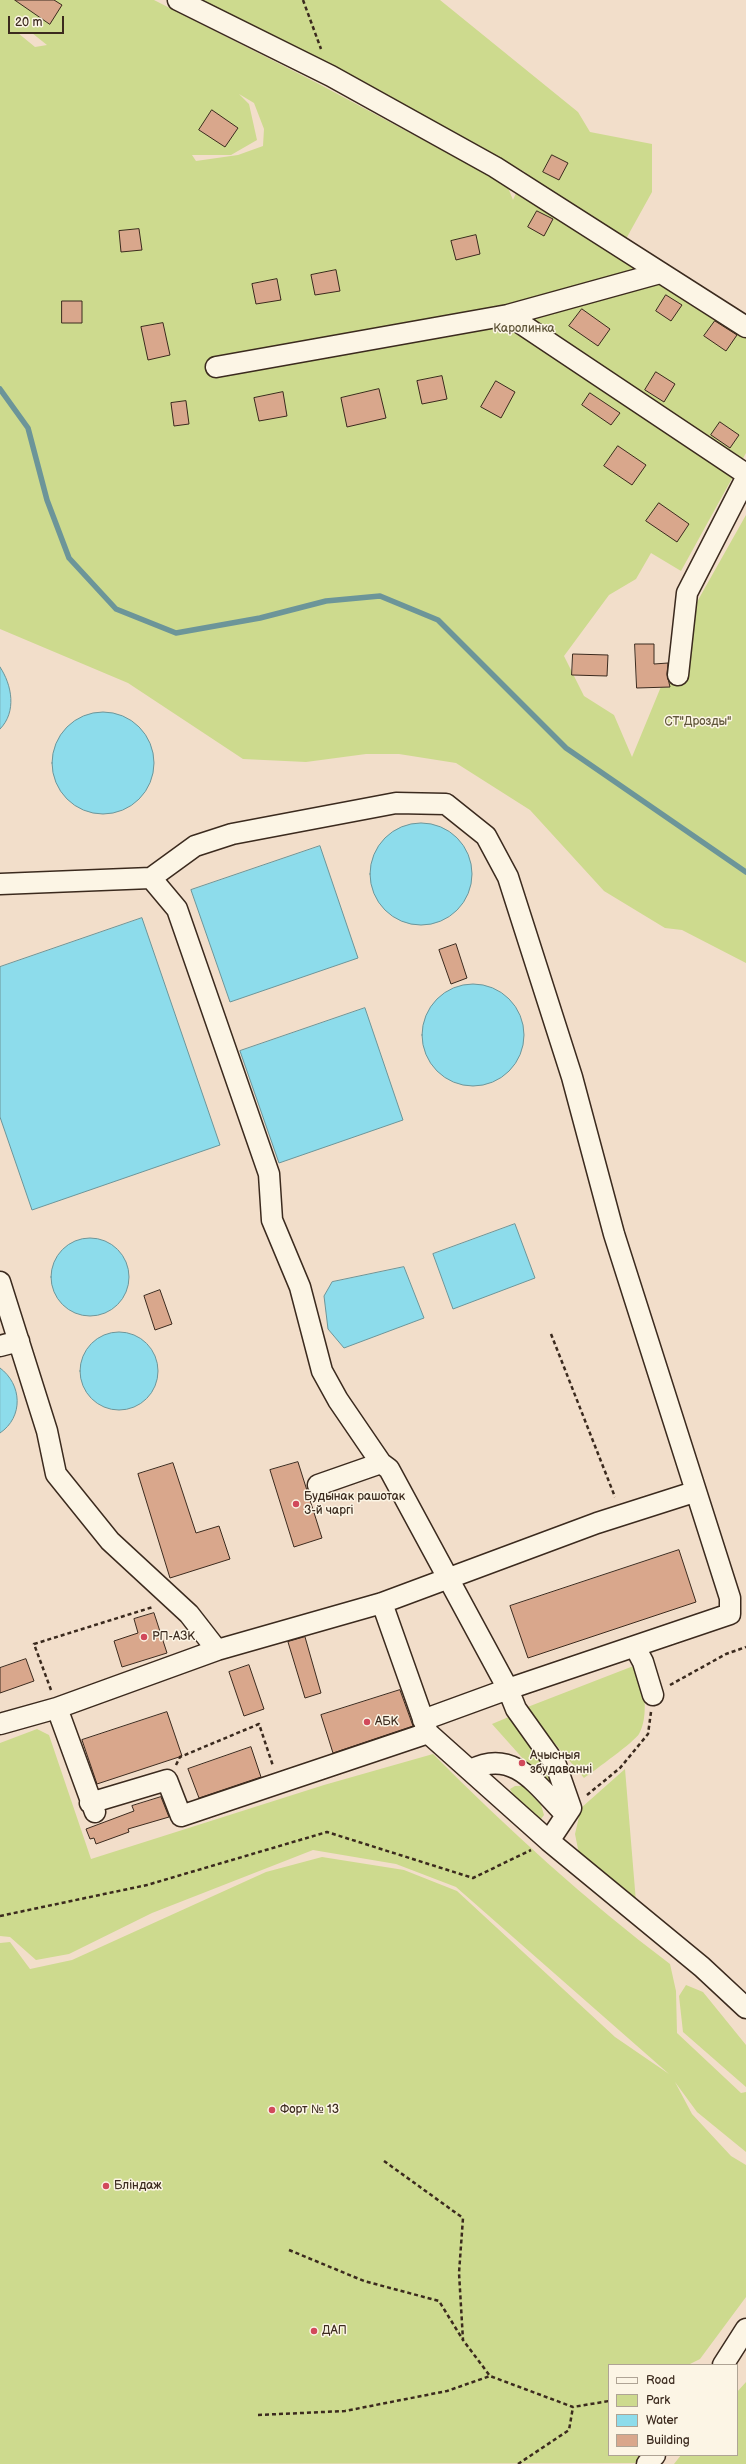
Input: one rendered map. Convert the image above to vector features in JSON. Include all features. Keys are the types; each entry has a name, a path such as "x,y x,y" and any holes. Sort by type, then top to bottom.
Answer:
{"street":[{"path":"178,0 331,76 495,167 660,274 746,327"},
{"path":"216,367 508,315 660,274"},
{"path":"508,315 746,474"},
{"path":"678,675 687,593 746,478"},
{"path":"0,884 151,878 195,846 232,834 396,803 446,804 486,836 508,877 572,1077 614,1234 694,1492 730,1598 730,1614 508,1689 430,1732 181,1816 167,1780 93,1808 57,1708"},
{"path":"151,878 178,909 269,1174 272,1220 300,1287 322,1371 338,1400 380,1463 389,1469 508,1689 516,1709 556,1765 568,1812 549,1841"},
{"path":"0,1282 9,1344 47,1431 56,1474 110,1541 189,1614 217,1650"},
{"path":"318,1485 380,1463"},
{"path":"0,1724 57,1708 217,1650 382,1603 448,1576 622,1514 694,1492"},
{"path":"382,1603 430,1732 549,1841 702,1967 746,2008"},
{"path":"635,1647 643,1662 653,1695"},
{"path":"471,1770 480,1765 499,1761 524,1771 568,1812"},
{"path":"724,2364 746,2329"},
{"path":"647,2464 654,2456"}],"path":[{"path":"303,0 331,76"},
{"path":"551,1334 622,1514"},
{"path":"57,1708 34,1644 173,1600"},
{"path":"568,1812 620,1768 648,1734 653,1695 726,1654 746,1647"},
{"path":"167,1780 180,1757 259,1724 278,1784"},
{"path":"0,1916 147,1885 327,1832 473,1878 549,1841"},
{"path":"384,2161 463,2218 459,2273 463,2340"},
{"path":"289,2250 364,2281 439,2301 463,2340 490,2376 573,2407 608,2401"},
{"path":"258,2415 344,2411 447,2391 490,2376"},
{"path":"518,2464 569,2430 573,2407"}],"green space":[{"path":"0,0 154,0 317,83 507,185 513,200 525,172 303,51 201,0 440,0 578,112 590,132 652,144 652,192 616,257 664,282 746,337 746,453 681,571 651,553 636,579 609,595 564,656 584,696 614,715 632,757 693,609 746,515 746,963 682,930 665,928 604,891 530,810 456,763 399,754 366,754 306,762 243,759 128,683 0,629","holes":["18,33 32,33 47,45 35,47","239,94 254,103 264,129 263,146 238,155 196,161 192,155 231,155 257,140 249,104"]},
{"path":"636,1665 642,1680 645,1700 644,1719 639,1734 636,1738 584,1778 525,1708"},
{"path":"511,1716 552,1768 559,1799 492,1724"},
{"path":"37,1729 49,1735 91,1859 324,1785 433,1754 519,1837 577,1889 638,1940 670,1964 676,1991 677,2033 741,2093 746,2092 746,2152 697,2112 675,2082 692,2114 731,2156 746,2165 746,2297 700,2359 690,2364 608,2364 608,2456 639,2456 635,2463 0,2464 0,1943 10,1942 30,1969 72,1960 266,1872 322,1857 404,1870 457,1891 615,2037 669,2074 456,1887 396,1864 313,1850 152,1913 69,1954 36,1960 10,1937 0,1936 0,1743"},
{"path":"625,1769 636,1902 579,1854 575,1834 581,1808"},
{"path":"515,1786 523,1786 541,1805 544,1815 541,1819 513,1795 510,1789"},
{"path":"686,1985 703,1992 746,2045 746,2087 683,2032 679,1996"},
{"path":"746,2382 746,2464 674,2464 680,2456 738,2456 738,2391"}],"water":[{"path":"0,667 10,690 11,707 9,715 0,729"},
{"path":"103,712 122,716 139,727 150,744 154,763 150,782 139,799 122,810 103,814 84,810 67,799 56,782 52,763 56,744 67,727 84,716"},
{"path":"421,823 440,827 457,838 468,855 472,874 468,893 457,910 440,921 421,925 402,921 385,910 374,893 370,874 374,855 385,838 402,827"},
{"path":"320,846 358,958 230,1002 191,890"},
{"path":"142,918 220,1145 32,1210 0,1117 0,967"},
{"path":"473,984 492,988 509,999 520,1016 524,1035 520,1054 509,1071 492,1082 473,1086 454,1082 437,1071 426,1054 422,1035 426,1016 437,999 454,988"},
{"path":"365,1008 403,1120 279,1163 240,1051"},
{"path":"515,1224 535,1278 453,1309 433,1254"},
{"path":"90,1238 105,1241 118,1249 126,1262 129,1277 126,1292 118,1305 105,1313 90,1316 75,1313 62,1305 54,1292 51,1277 54,1262 62,1249 75,1241"},
{"path":"404,1267 424,1318 344,1348 328,1329 324,1296 332,1282"},
{"path":"119,1332 134,1335 147,1343 155,1356 158,1371 155,1386 147,1399 134,1407 119,1410 104,1407 91,1399 83,1386 80,1371 83,1356 91,1343 104,1335"},
{"path":"0,1368 13,1383 17,1400 13,1418 8,1426 0,1433"}],"building":[{"path":"15,0 54,0 62,5 50,24"},
{"path":"212,110 238,128 225,147 199,130"},
{"path":"552,155 568,163 559,180 543,172"},
{"path":"537,211 553,219 544,236 528,227"},
{"path":"139,229 142,250 121,252 119,231"},
{"path":"476,235 480,254 456,260 451,241"},
{"path":"336,270 340,291 315,295 311,275"},
{"path":"277,279 281,300 256,304 252,284"},
{"path":"666,295 682,305 671,321 656,311"},
{"path":"62,301 82,301 82,323 62,323"},
{"path":"582,309 610,329 598,346 569,326"},
{"path":"715,321 737,335 726,351 704,336"},
{"path":"163,323 170,355 148,360 141,327"},
{"path":"656,372 675,384 664,402 645,390"},
{"path":"442,376 447,399 422,404 417,381"},
{"path":"496,381 515,392 501,418 481,407"},
{"path":"379,389 386,418 347,427 341,398"},
{"path":"283,392 287,416 259,421 254,398"},
{"path":"590,393 620,413 611,425 582,405"},
{"path":"186,401 189,424 174,426 171,403"},
{"path":"720,422 739,435 730,448 711,435"},
{"path":"618,446 646,465 632,485 604,466"},
{"path":"659,503 689,524 677,542 646,521"},
{"path":"635,644 654,644 654,664 668,663 667,674 670,687 637,688"},
{"path":"573,654 608,655 607,676 572,675"},
{"path":"456,944 467,978 451,984 439,950"},
{"path":"160,1290 172,1324 155,1330 144,1296"},
{"name":"Будынак рашотак 3-й чаргі","path":"298,1462 322,1538 294,1547 270,1470"},
{"path":"173,1463 196,1533 219,1526 230,1559 170,1578 138,1474"},
{"path":"679,1550 696,1602 528,1658 510,1606"},
{"name":"РП-АЗК","path":"154,1613 167,1653 122,1667 114,1641 138,1633 134,1619"},
{"path":"305,1637 321,1693 305,1698 288,1642"},
{"path":"26,1659 34,1681 0,1693 0,1668"},
{"path":"249,1665 264,1709 244,1716 229,1672"},
{"name":"АБК","path":"400,1690 413,1726 333,1753 321,1715"},
{"path":"167,1712 182,1756 97,1784 82,1740"},
{"path":"251,1747 261,1777 199,1798 188,1769"},
{"path":"161,1797 169,1817 128,1829 129,1832 96,1844 94,1838 90,1839 86,1829 134,1811 132,1806"}],"waterway":[{"path":"0,389 28,428 47,500 69,558 116,609 176,633 260,618 326,601 380,596 438,620 566,748 746,872"}],"place":[{"name":"Будынак рашотак 3-й чаргі","path":"296,1504"},
{"name":"РП-АЗК","path":"144,1637"},
{"name":"АБК","path":"367,1722"},
{"name":"Ачысныя збудаванні","path":"522,1763"},
{"name":"Форт № 13","path":"272,2110"},
{"name":"Бліндаж","path":"106,2186"},
{"name":"ДАП","path":"314,2331"}],"park label":[{"name":"Каролинка","path":"524,329"},
{"name":"СТ\"Дрозды\"","path":"698,722"}]}
